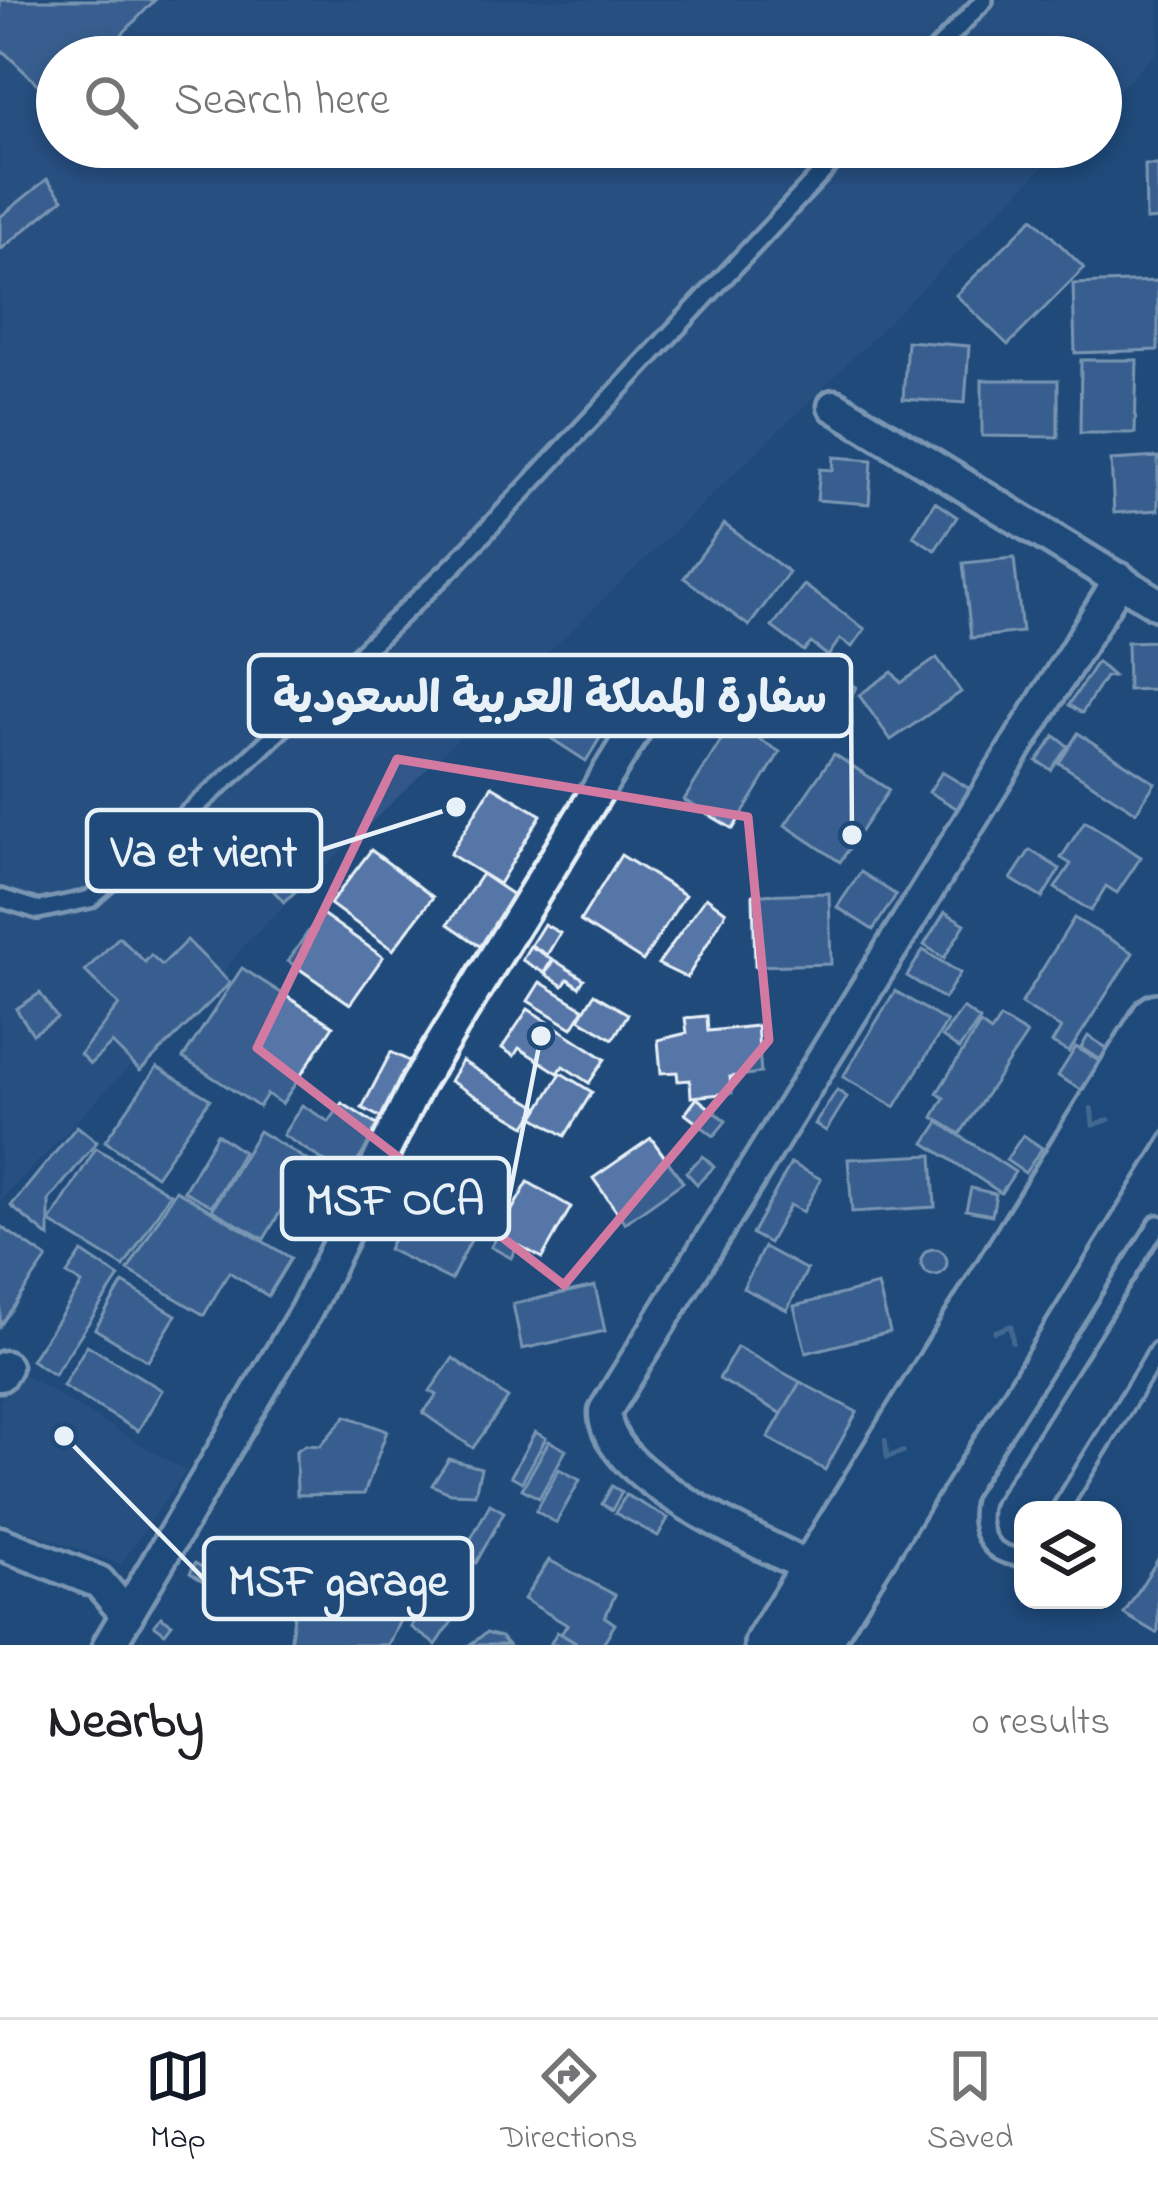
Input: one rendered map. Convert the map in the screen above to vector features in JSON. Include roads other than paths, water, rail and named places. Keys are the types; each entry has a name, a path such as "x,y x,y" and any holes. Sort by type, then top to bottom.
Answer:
{"main road":[{"path":"770,1645 1158,1020"},
{"path":"812,1645 1158,1088"}],"street":[{"path":"834,406 1158,604"},
{"path":"816,1571 646,1478 616,1447 604,1427 605,1411 1120,580"},
{"path":"109,1645 306,1312 417,1084 644,715"},
{"path":"0,1544 99,1582 127,1615"}],"lane":[{"path":"951,36 984,0"},
{"path":"0,898 38,910 90,899 244,765 455,564 826,168"},
{"path":"1014,1556 986,1539 978,1522 983,1501 1158,1224"},
{"path":"1066,1501 1158,1352"}],"place":[{"name":"Va et vient","path":"456,807"},
{"name":"سفارة المملكة العربية السعودية","path":"852,835"},
{"name":"MSF OCA","path":"541,1036"},
{"name":"MSF garage","path":"64,1436"}]}
